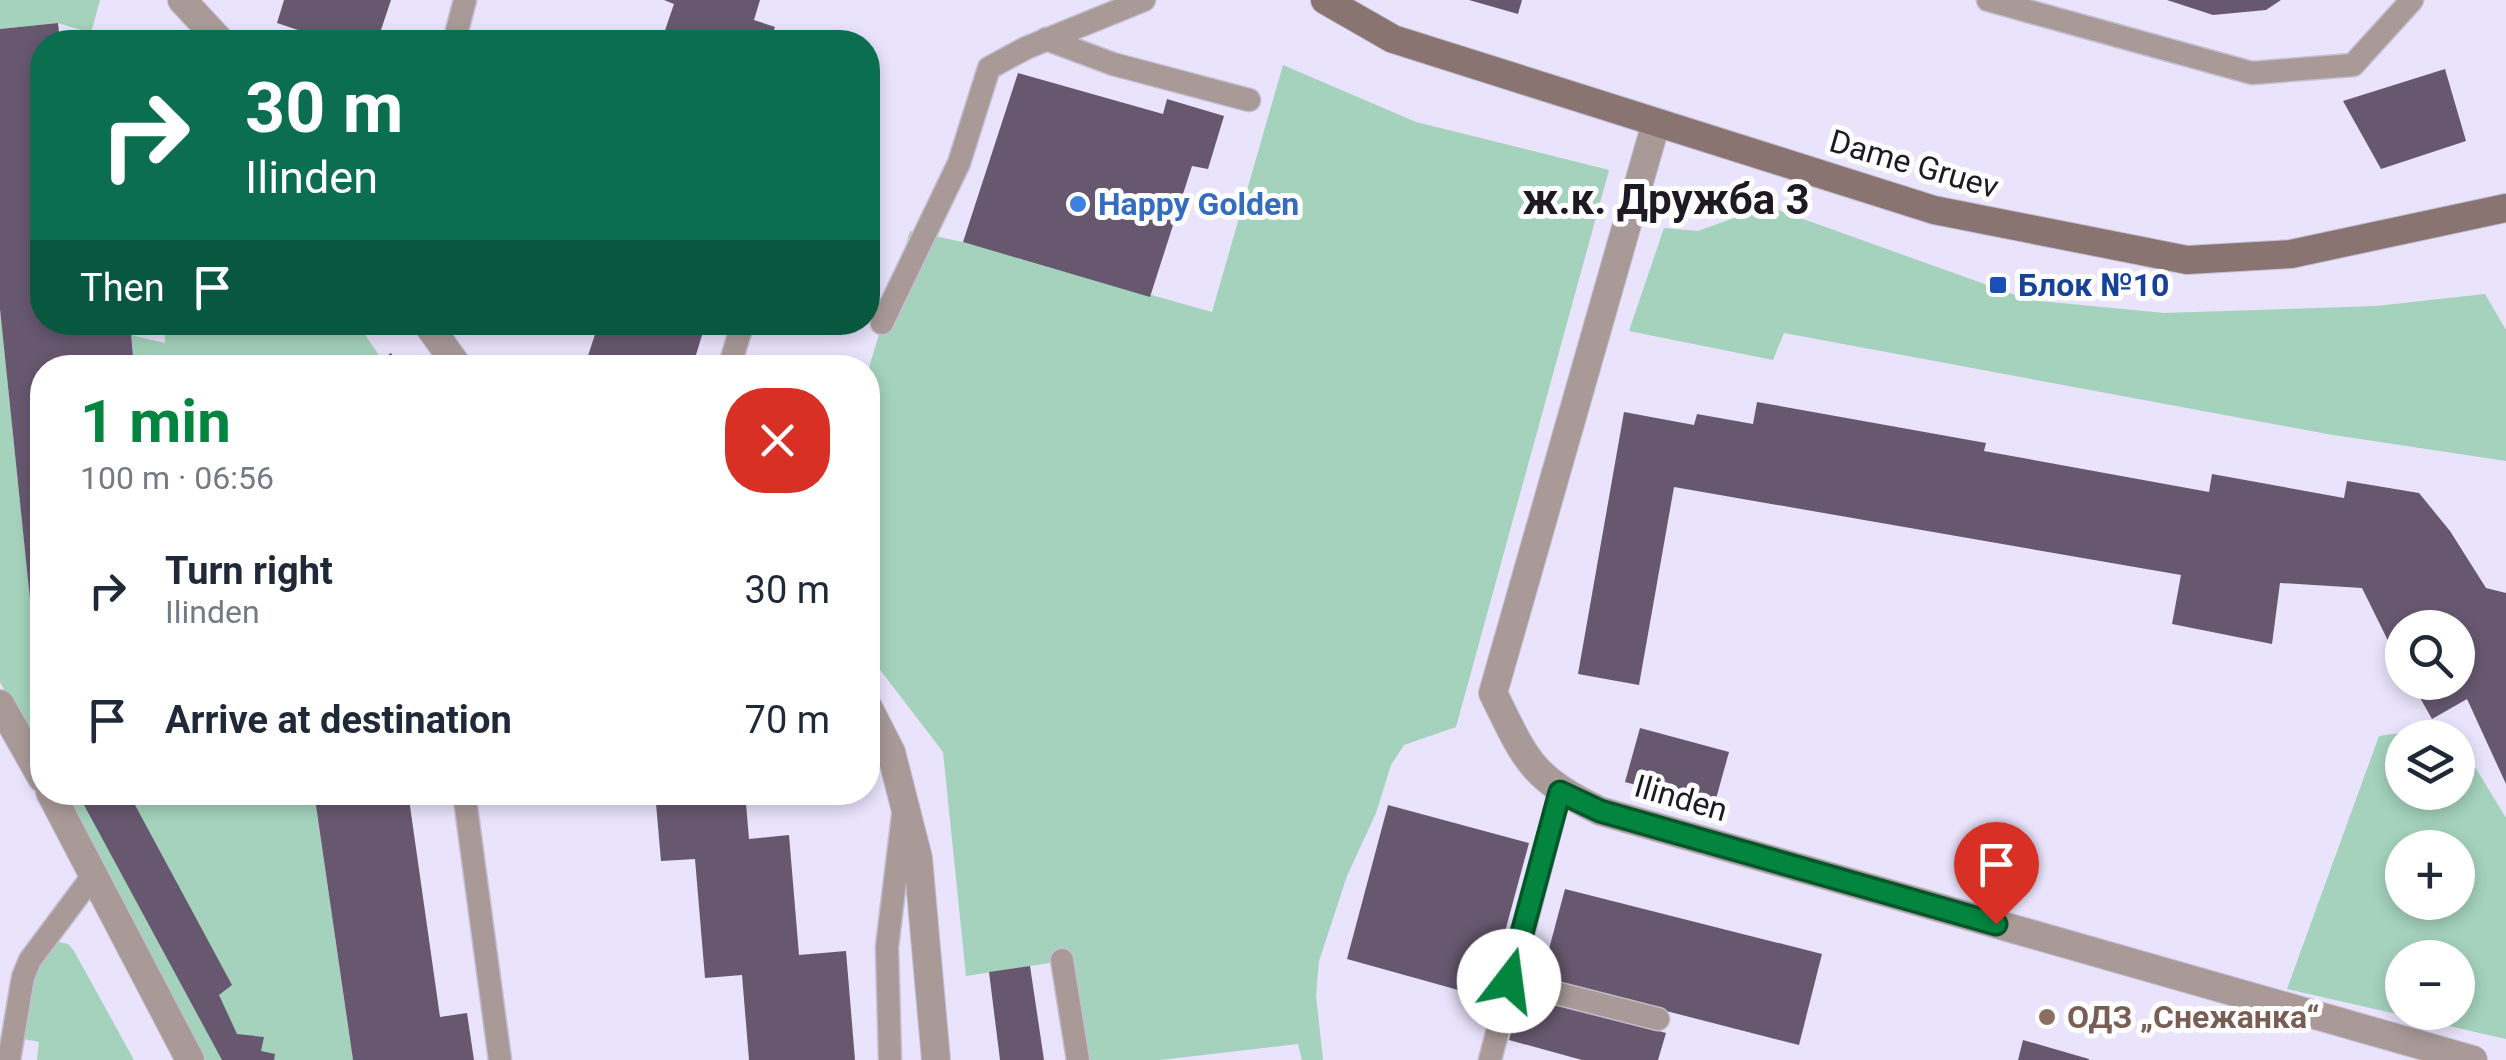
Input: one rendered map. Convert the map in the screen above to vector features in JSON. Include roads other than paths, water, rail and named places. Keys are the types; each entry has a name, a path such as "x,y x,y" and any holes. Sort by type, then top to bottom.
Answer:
{"main road":[{"name":"Dame Gruev","path":"1325,0 1393,39 1934,210 2187,260 2291,254 2506,208"}],"street":[{"path":"182,0 210,30"},
{"name":"Ilinden","path":"1656,123 1493,694 1528,763 1560,792 1628,820 2473,1060"},
{"path":"0,704 30,757"},
{"path":"880,730 891,752 918,858 936,1060"},
{"path":"56,805 190,1060"}],"lane":[{"path":"457,30 465,0"},
{"path":"882,323 959,163 989,68 1144,0"},
{"path":"1988,0 2252,73 2353,66 2412,0"},
{"path":"1046,40 1113,64 1250,100"},
{"path":"1490,1060 1560,792"},
{"path":"890,1060 888,947 904,802"},
{"path":"466,805 500,1060"},
{"path":"9,1060 23,977 30,960 92,877"},
{"path":"1062,960 1078,1060"},
{"path":"1509,981 1658,1019"}],"place":[{"name":"Happy Golden","path":"1078,204"},
{"name":"Блок №10","path":"1998,285"},
{"name":"ОДЗ „Снежанка“","path":"2047,1017"}],"district":[{"name":"ж.к. Дружба 3","path":"1666,199"}]}
